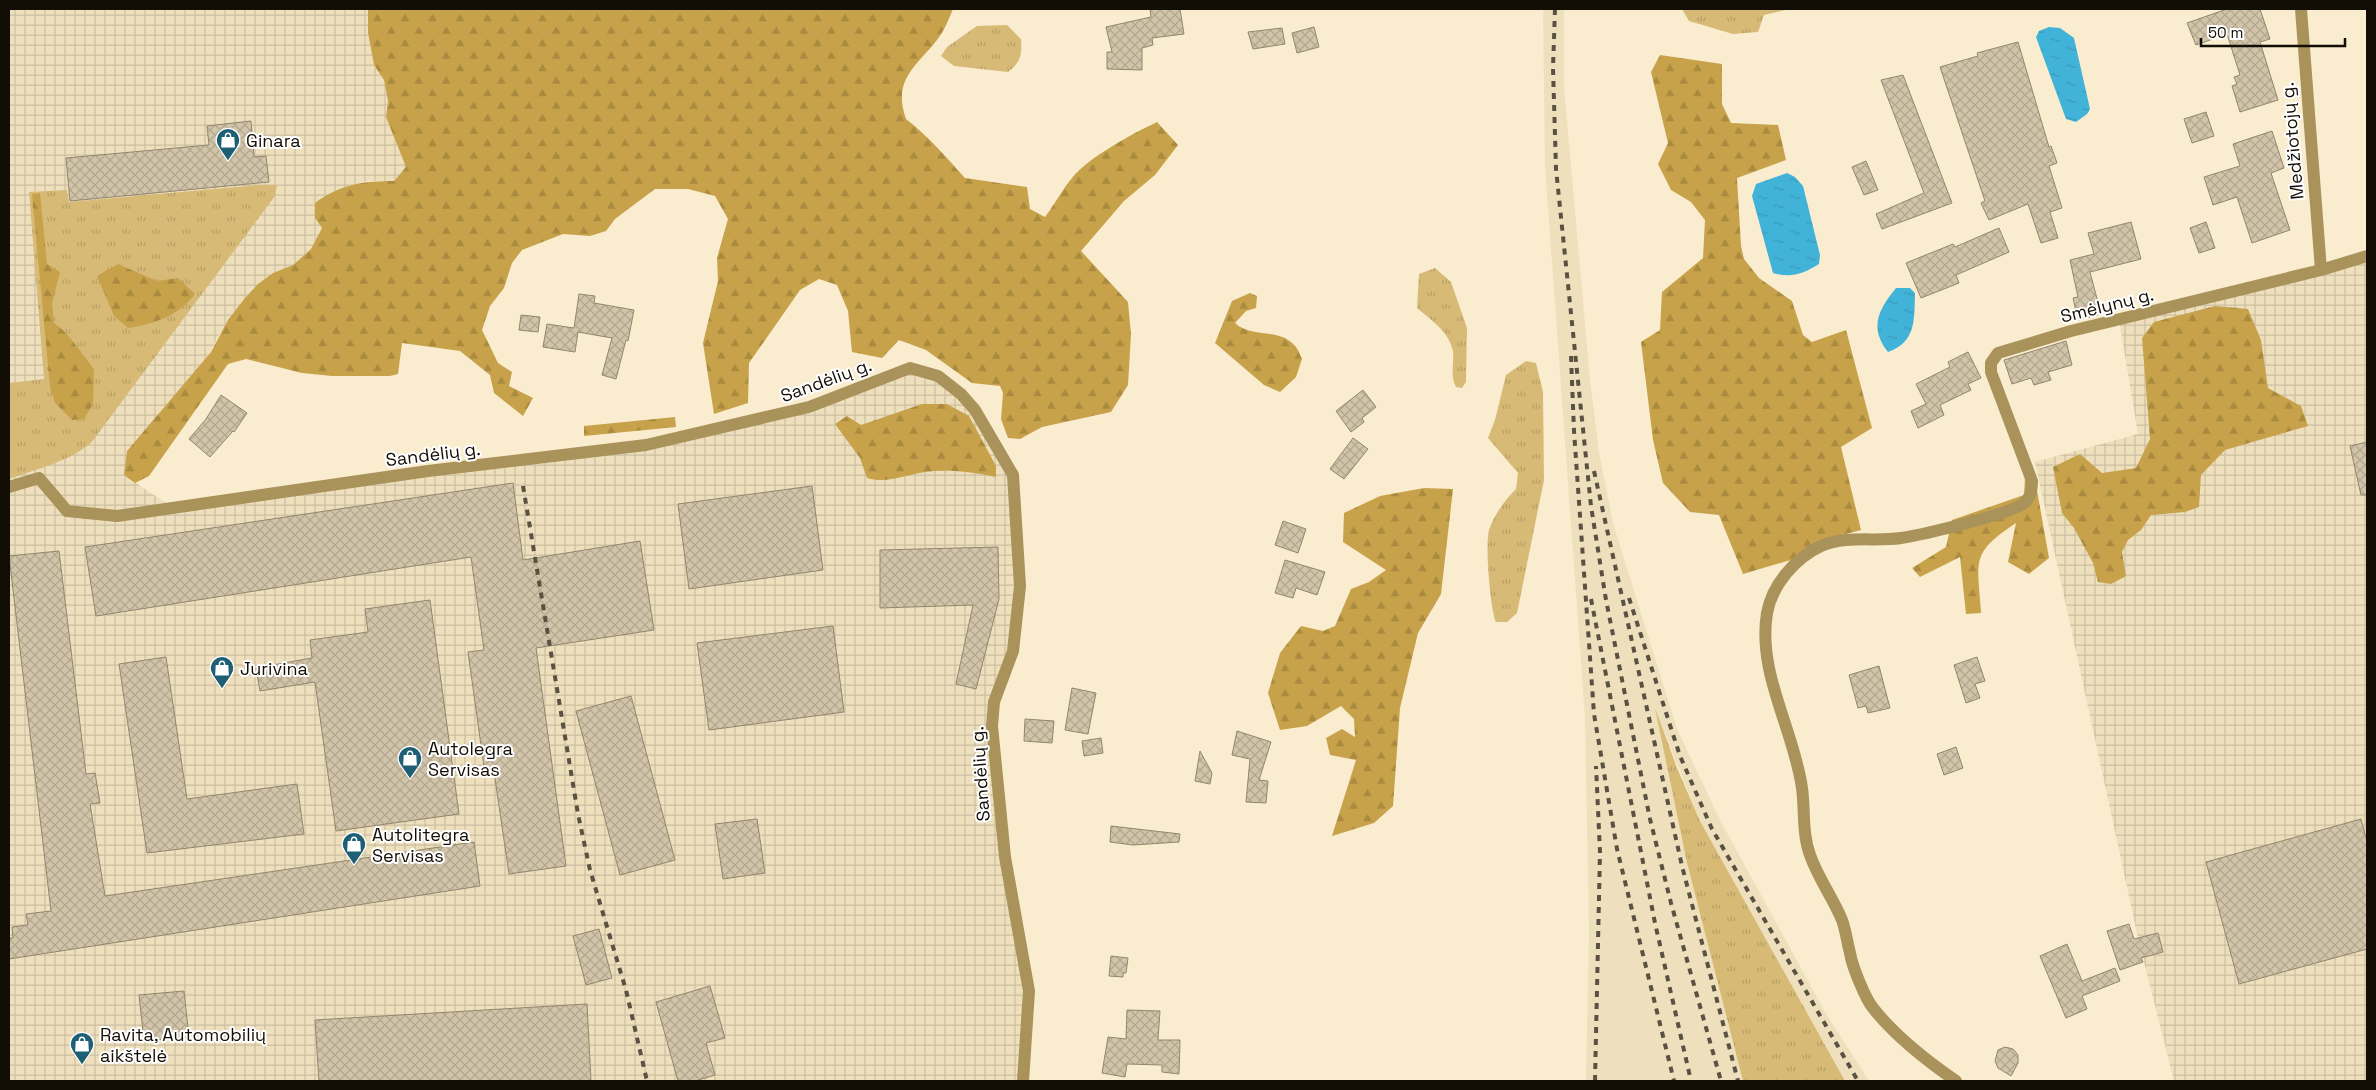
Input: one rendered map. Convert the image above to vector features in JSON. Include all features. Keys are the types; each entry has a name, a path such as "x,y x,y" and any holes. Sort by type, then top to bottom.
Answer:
{"street":[{"name":"Medžiotojų g.","path":"2301,9 2321,270"},
{"name":"Smėlynų g.","path":"1956,1081 1905,1040 1872,1007 1850,955 1842,920 1810,854 1804,832 1802,788 1771,673 1766,634 1767,614 1772,595 1783,577 1799,562 1820,547 1844,540 1901,538 2013,509 2025,503 2032,491 2032,480 1991,372 1991,363 1998,353 2071,331 2321,270 2367,256"},
{"name":"Sandėlių g.","path":"9,487 39,478 67,511 117,516 428,471 646,446 809,407 910,368 938,376 961,394 975,410 1013,475 1020,586 1014,651 994,702 992,726 1005,857 1030,991 1023,1081"}],"shaded area":[{"path":"9,9 368,9 368,33 374,65 384,80 388,101 386,117 406,167 394,181 366,181 315,218 322,228 311,249 293,265 273,273 218,336 211,351 124,475 172,507 646,445 784,414 910,368 961,394 1005,459 1020,586 992,726 1029,991 1023,1081 9,1081"},
{"path":"1543,9 1564,9 1564,87 1590,380 1599,452 1613,523 1677,729 1721,822 1825,1012 1869,1081 1845,1081 1700,821 1656,712 1687,863 1743,1081 1586,1081 1589,931 1585,717 1545,166"},
{"path":"2367,256 2367,1081 2174,1081 2138,938 2035,462 2138,434 2119,320"}],"green space":[{"path":"368,9 953,9 943,31 911,70 902,91 902,104 906,119 965,178 1027,187 1030,209 1045,217 1068,183 1080,170 1100,154 1136,133 1157,122 1178,145 1155,175 1124,201 1081,251 1128,302 1131,334 1128,385 1111,412 1042,427 1020,439 1008,438 1001,419 1003,393 1000,386 972,383 926,350 899,340 882,358 852,352 848,311 837,285 819,279 800,290 749,363 748,403 714,414 703,343 718,281 717,258 728,219 715,196 688,189 655,189 615,219 606,231 590,236 563,234 522,250 512,263 504,288 490,306 482,330 498,363 512,372 509,386 533,398 523,416 494,393 490,375 460,351 402,343 398,374 390,376 332,376 302,373 246,359 228,364 149,476 135,483 124,475 127,451 211,352 228,320 245,298 258,284 273,273 293,265 311,249 322,228 315,218 315,203 334,192 353,185 394,181 406,167 386,117 388,101 384,80 374,65 368,33"},
{"path":"1682,9 1789,9 1764,15 1758,32 1733,34 1689,21"},
{"path":"1007,25 1021,39 1021,54 1016,65 1008,72 954,66 941,56 947,47 977,26"},
{"path":"1660,55 1722,64 1722,104 1731,123 1778,125 1786,160 1737,178 1741,246 1744,259 1759,278 1792,301 1803,335 1812,342 1846,330 1872,428 1841,447 1861,530 1823,540 1794,559 1743,574 1719,515 1690,512 1663,483 1653,440 1641,342 1660,330 1662,292 1703,258 1705,220 1691,202 1671,190 1658,164 1668,143 1651,72"},
{"path":"277,185 275,196 91,443 62,460 9,479 9,383 44,379 29,192 67,190 69,202"},
{"path":"40,193 47,264 60,272 52,303 54,323 70,338 94,369 93,404 84,419 72,420 55,403 50,387 32,194"},
{"path":"118,264 157,281 178,278 195,294 189,302 165,318 128,328 114,316 97,276"},
{"path":"1435,268 1451,282 1467,328 1466,382 1462,388 1456,387 1454,383 1453,352 1448,338 1439,327 1417,308 1419,274"},
{"path":"1250,293 1257,296 1256,308 1246,311 1235,323 1241,328 1248,330 1281,336 1297,348 1302,359 1296,377 1280,392 1264,385 1215,343 1232,301"},
{"path":"2215,306 2248,309 2261,340 2268,388 2301,406 2308,426 2225,450 2201,475 2199,507 2185,512 2151,515 2141,530 2128,540 2122,552 2126,576 2111,584 2098,582 2093,563 2074,528 2062,513 2053,467 2080,454 2102,473 2136,468 2150,439 2142,338 2154,322"},
{"path":"1526,361 1536,363 1543,392 1544,480 1517,613 1507,622 1496,622 1490,590 1488,562 1489,530 1497,513 1516,489 1518,473 1488,438 1495,420 1506,375"},
{"path":"922,404 947,404 969,416 996,466 996,477 969,472 943,471 925,472 889,480 867,478 860,458 835,424 847,416 861,425"},
{"path":"675,417 676,427 584,436 584,426"},
{"path":"2025,477 2035,479 2049,558 2029,574 2008,562 2016,523 1990,543 1983,551 1978,570 1981,613 1966,614 1960,557 1920,577 1912,568 1946,547 1952,520 2024,495"},
{"path":"1424,488 1453,489 1441,594 1418,633 1400,708 1393,806 1374,823 1332,836 1356,760 1330,755 1326,738 1342,729 1355,737 1354,719 1341,706 1307,726 1280,730 1268,693 1280,653 1301,626 1323,631 1335,626 1351,589 1369,582 1386,570 1343,542 1344,513 1380,496"},
{"path":"1655,708 1677,768 1700,821 1845,1081 1743,1081 1687,863"}],"water":[{"path":"2049,27 2060,28 2074,38 2090,109 2087,114 2076,122 2066,119 2036,37 2039,31"},
{"path":"1787,173 1795,177 1803,186 1820,255 1819,264 1802,273 1791,275 1773,273 1752,196 1756,184"},
{"path":"1896,288 1910,288 1915,293 1912,328 1904,342 1888,352 1879,335 1878,319 1884,304"}],"building":[{"path":"1150,9 1180,9 1184,34 1152,38 1153,45 1142,48 1142,70 1107,69 1107,52 1112,52 1106,27 1151,17"},
{"path":"2227,9 2260,9 2270,39 2260,42 2278,100 2240,112 2232,86 2237,84 2234,77 2240,75 2227,34 2196,45 2187,23"},
{"path":"1314,27 1319,47 1297,53 1292,33"},
{"path":"1282,28 1285,44 1253,49 1248,32"},
{"path":"2018,42 2049,147 2051,146 2057,163 2049,166 2062,208 2050,212 2058,238 2041,243 2028,204 1989,220 1981,203 1985,201 1940,67 1978,56 1977,53"},
{"path":"1903,75 1952,203 1882,229 1876,214 1924,193 1881,80"},
{"path":"2206,112 2214,136 2192,143 2184,119"},
{"path":"251,121 254,157 266,156 269,182 70,201 66,158 209,145 207,126"},
{"path":"2272,131 2284,168 2271,173 2290,230 2252,243 2237,197 2213,205 2204,177 2240,166 2233,144"},
{"path":"1866,161 1878,190 1864,195 1852,167"},
{"path":"2131,222 2141,259 2090,272 2101,314 2078,320 2073,298 2078,297 2070,260 2094,254 2088,233"},
{"path":"2206,222 2215,248 2199,253 2190,228"},
{"path":"1999,228 2009,252 1956,275 1959,283 1921,298 1906,263 1953,244 1955,247"},
{"path":"579,294 595,296 594,303 634,310 628,341 626,340 616,379 602,375 612,338 578,332 575,352 543,347 547,324 574,328"},
{"path":"521,315 540,317 538,332 519,330"},
{"path":"2066,341 2072,365 2048,372 2051,380 2034,385 2031,378 2012,384 2004,360"},
{"path":"1968,352 1981,378 1968,384 1971,390 1940,405 1944,415 1918,428 1911,411 1926,404 1916,384 1950,367 1948,362"},
{"path":"1363,390 1376,407 1362,418 1364,422 1351,432 1336,411"},
{"path":"221,395 247,413 234,432 210,457 189,439 206,419"},
{"path":"1353,438 1368,449 1344,479 1330,469"},
{"path":"2367,442 2367,495 2361,495 2350,446"},
{"path":"513,483 523,560 640,541 654,630 536,648 566,866 509,874 494,772 485,774 468,652 484,650 471,557 96,616 85,547"},
{"path":"812,486 823,570 689,589 678,504"},
{"path":"1283,521 1306,529 1298,553 1275,545"},
{"path":"998,547 999,599 976,689 956,684 973,605 880,608 880,550"},
{"path":"59,551 86,774 95,773 100,803 90,804 105,896 474,842 480,886 9,959 9,938 13,938 12,927 28,925 26,914 51,911 9,556"},
{"path":"1285,560 1325,572 1317,595 1296,588 1293,598 1275,593"},
{"path":"430,600 459,814 336,831 315,682 260,691 256,668 312,658 310,640 368,632 365,609"},
{"path":"833,626 844,712 709,730 697,643"},
{"path":"166,657 187,799 297,784 304,834 147,853 119,664"},
{"path":"1977,657 1985,681 1975,684 1980,698 1966,703 1954,665"},
{"path":"1879,666 1890,708 1868,713 1866,706 1858,708 1849,675"},
{"path":"1072,688 1096,693 1088,734 1065,730"},
{"path":"631,696 675,860 620,875 576,711"},
{"path":"1025,719 1054,721 1052,743 1024,741"},
{"path":"1237,731 1271,742 1259,780 1268,781 1266,803 1246,802 1250,759 1232,755"},
{"path":"1101,738 1103,753 1084,756 1082,741"},
{"path":"1956,747 1963,768 1944,775 1937,754"},
{"path":"1200,751 1212,773 1210,784 1195,781"},
{"path":"757,819 765,873 723,879 715,824"},
{"path":"2361,819 2367,842 2367,949 2239,984 2206,862"},
{"path":"1111,826 1180,834 1179,842 1133,845 1110,842"},
{"path":"2129,924 2134,939 2158,933 2163,952 2141,958 2143,962 2120,970 2107,931"},
{"path":"599,929 612,978 586,985 573,936"},
{"path":"2067,944 2082,981 2115,968 2120,981 2082,996 2087,1009 2066,1018 2040,956"},
{"path":"1111,956 1128,958 1126,973 1123,973 1123,977 1109,976"},
{"path":"710,986 725,1038 706,1043 715,1075 695,1081 678,1081 656,1002"},
{"path":"184,991 189,1037 144,1041 139,995"},
{"path":"587,1004 591,1081 319,1081 315,1020"},
{"path":"1127,1010 1160,1011 1158,1040 1180,1040 1179,1074 1162,1072 1162,1065 1127,1064 1125,1077 1102,1073 1108,1037 1126,1039"},
{"path":"2005,1047 2013,1049 2018,1055 2018,1063 2011,1076 1998,1068 1995,1061 1998,1050"}],"railway":[{"path":"1555,9 1553,68 1556,169 1591,506 1606,600 1650,819 1671,903 1721,1081"},
{"path":"1571,356 1574,431 1594,714 1617,849 1674,1081"},
{"path":"1594,471 1682,866 1738,1081"},
{"path":"523,486 578,814 590,870 626,990 647,1081"},
{"path":"1629,598 1680,756 1712,829 1858,1081"},
{"path":"1591,599 1655,923 1691,1081"},
{"path":"1595,1081 1600,852 1596,766"}],"place":[{"name":"Ginara","path":"228,161"},
{"name":"Jurivina","path":"222,689"},
{"name":"Autolegra Servisas","path":"410,779"},
{"name":"Autolitegra Servisas","path":"354,865"},
{"name":"Ravita, Automobilių aikštelė","path":"82,1065"}]}
